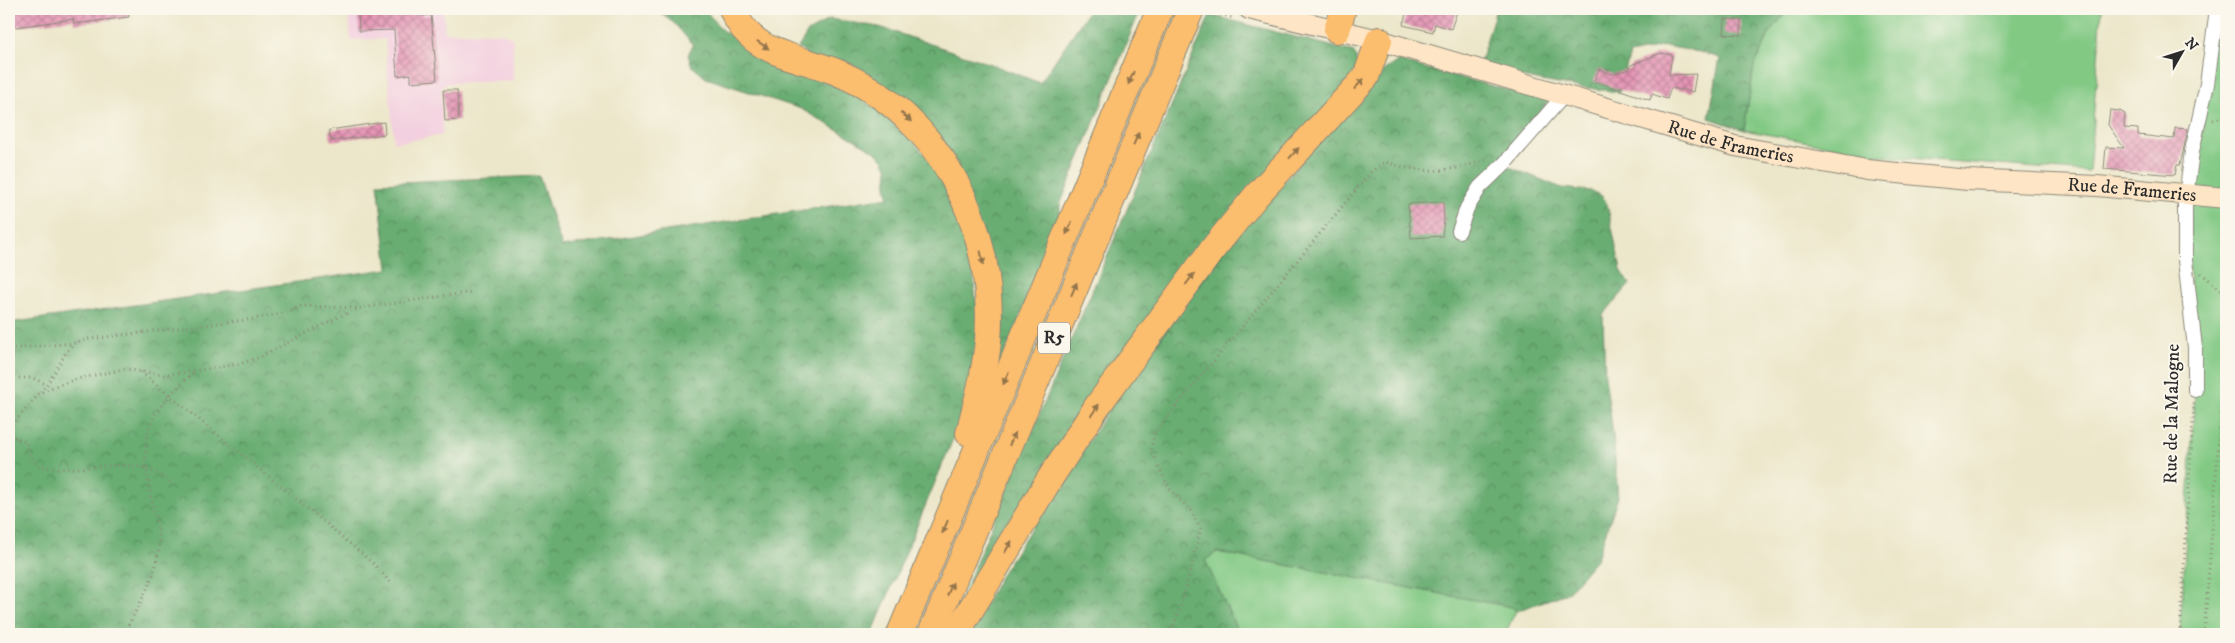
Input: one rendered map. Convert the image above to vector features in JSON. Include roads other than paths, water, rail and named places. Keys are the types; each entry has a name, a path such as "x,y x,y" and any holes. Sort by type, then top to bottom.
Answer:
{"highway":[{"path":"732,9 735,17 750,35 766,48 834,71 876,92 910,120 939,153 960,187 973,219 982,257 987,304 988,340 982,384 968,436 963,482"},
{"name":"R5","path":"900,634 1160,9"},
{"name":"R5","path":"931,634 1191,9"},
{"path":"956,634 1049,480 1110,389 1211,251 1250,202 1366,76 1379,40"}],"main road":[{"name":"Rue de Frameries","path":"1249,9 1340,19 1379,40 1735,146 1867,170 1968,180 2097,186 2226,198"}],"street":[{"name":"Rue de la Malogne","path":"2195,390 2195,348 2185,260 2186,195 2192,151 2207,84 2217,9"},
{"path":"1459,231 1467,208 1480,187 1505,163 1565,94"}]}
